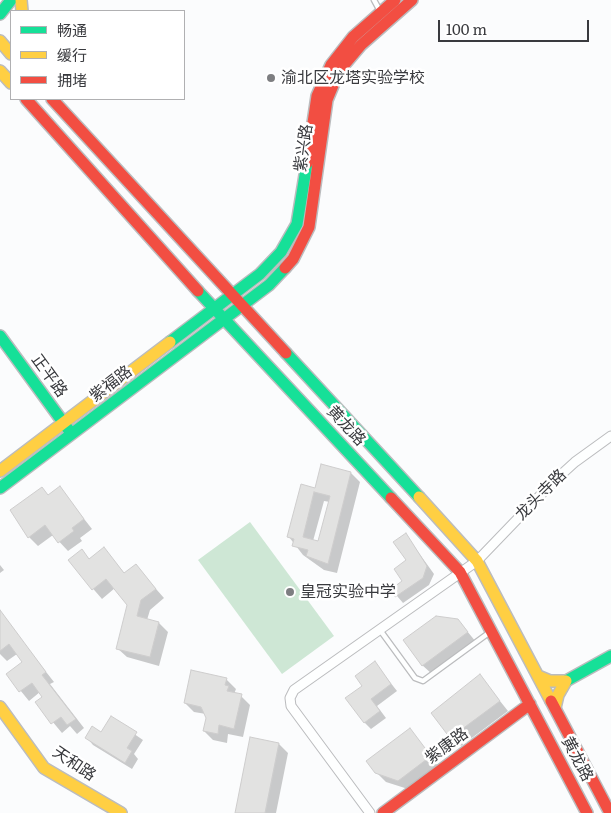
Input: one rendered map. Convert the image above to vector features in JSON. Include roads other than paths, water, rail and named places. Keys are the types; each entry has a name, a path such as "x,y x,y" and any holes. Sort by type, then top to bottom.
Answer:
{"main road":[{"path":"0,14 11,0"},
{"name":"紫兴路","path":"232,296 260,274 280,252 297,224 317,96 331,65 353,37 394,0"},
{"name":"紫兴路","path":"241,306 269,285 293,259 309,227 327,100 339,70 361,45 412,0"},
{"path":"0,41 10,53"},
{"path":"0,71 7,80"},
{"name":"黄龙路","path":"27,100 214,309 460,572 587,813"},
{"name":"黄龙路","path":"53,100 477,560 610,813"},
{"path":"195,324 201,307 198,291"},
{"name":"紫福路","path":"0,471 232,296"},
{"name":"紫福路","path":"0,488 241,306"},
{"name":"正平路","path":"0,336 72,434"},
{"path":"538,676 550,681 566,681 611,656"},
{"path":"555,708 558,694 566,681"},
{"name":"紫康路","path":"383,813 530,704"},
{"name":"天和路","path":"0,708 44,768 121,813"}],"street":[{"name":"龙头寺路","path":"370,813 291,706 290,698 294,690 477,560 553,482 575,462 611,436"}],"lane":[{"path":"374,0 381,12"},
{"path":"380,630 415,678 422,681 491,631"}],"place":[{"name":"渝北区龙塔实验学校","path":"271,78"},
{"name":"皇冠实验中学","path":"290,592"}]}
